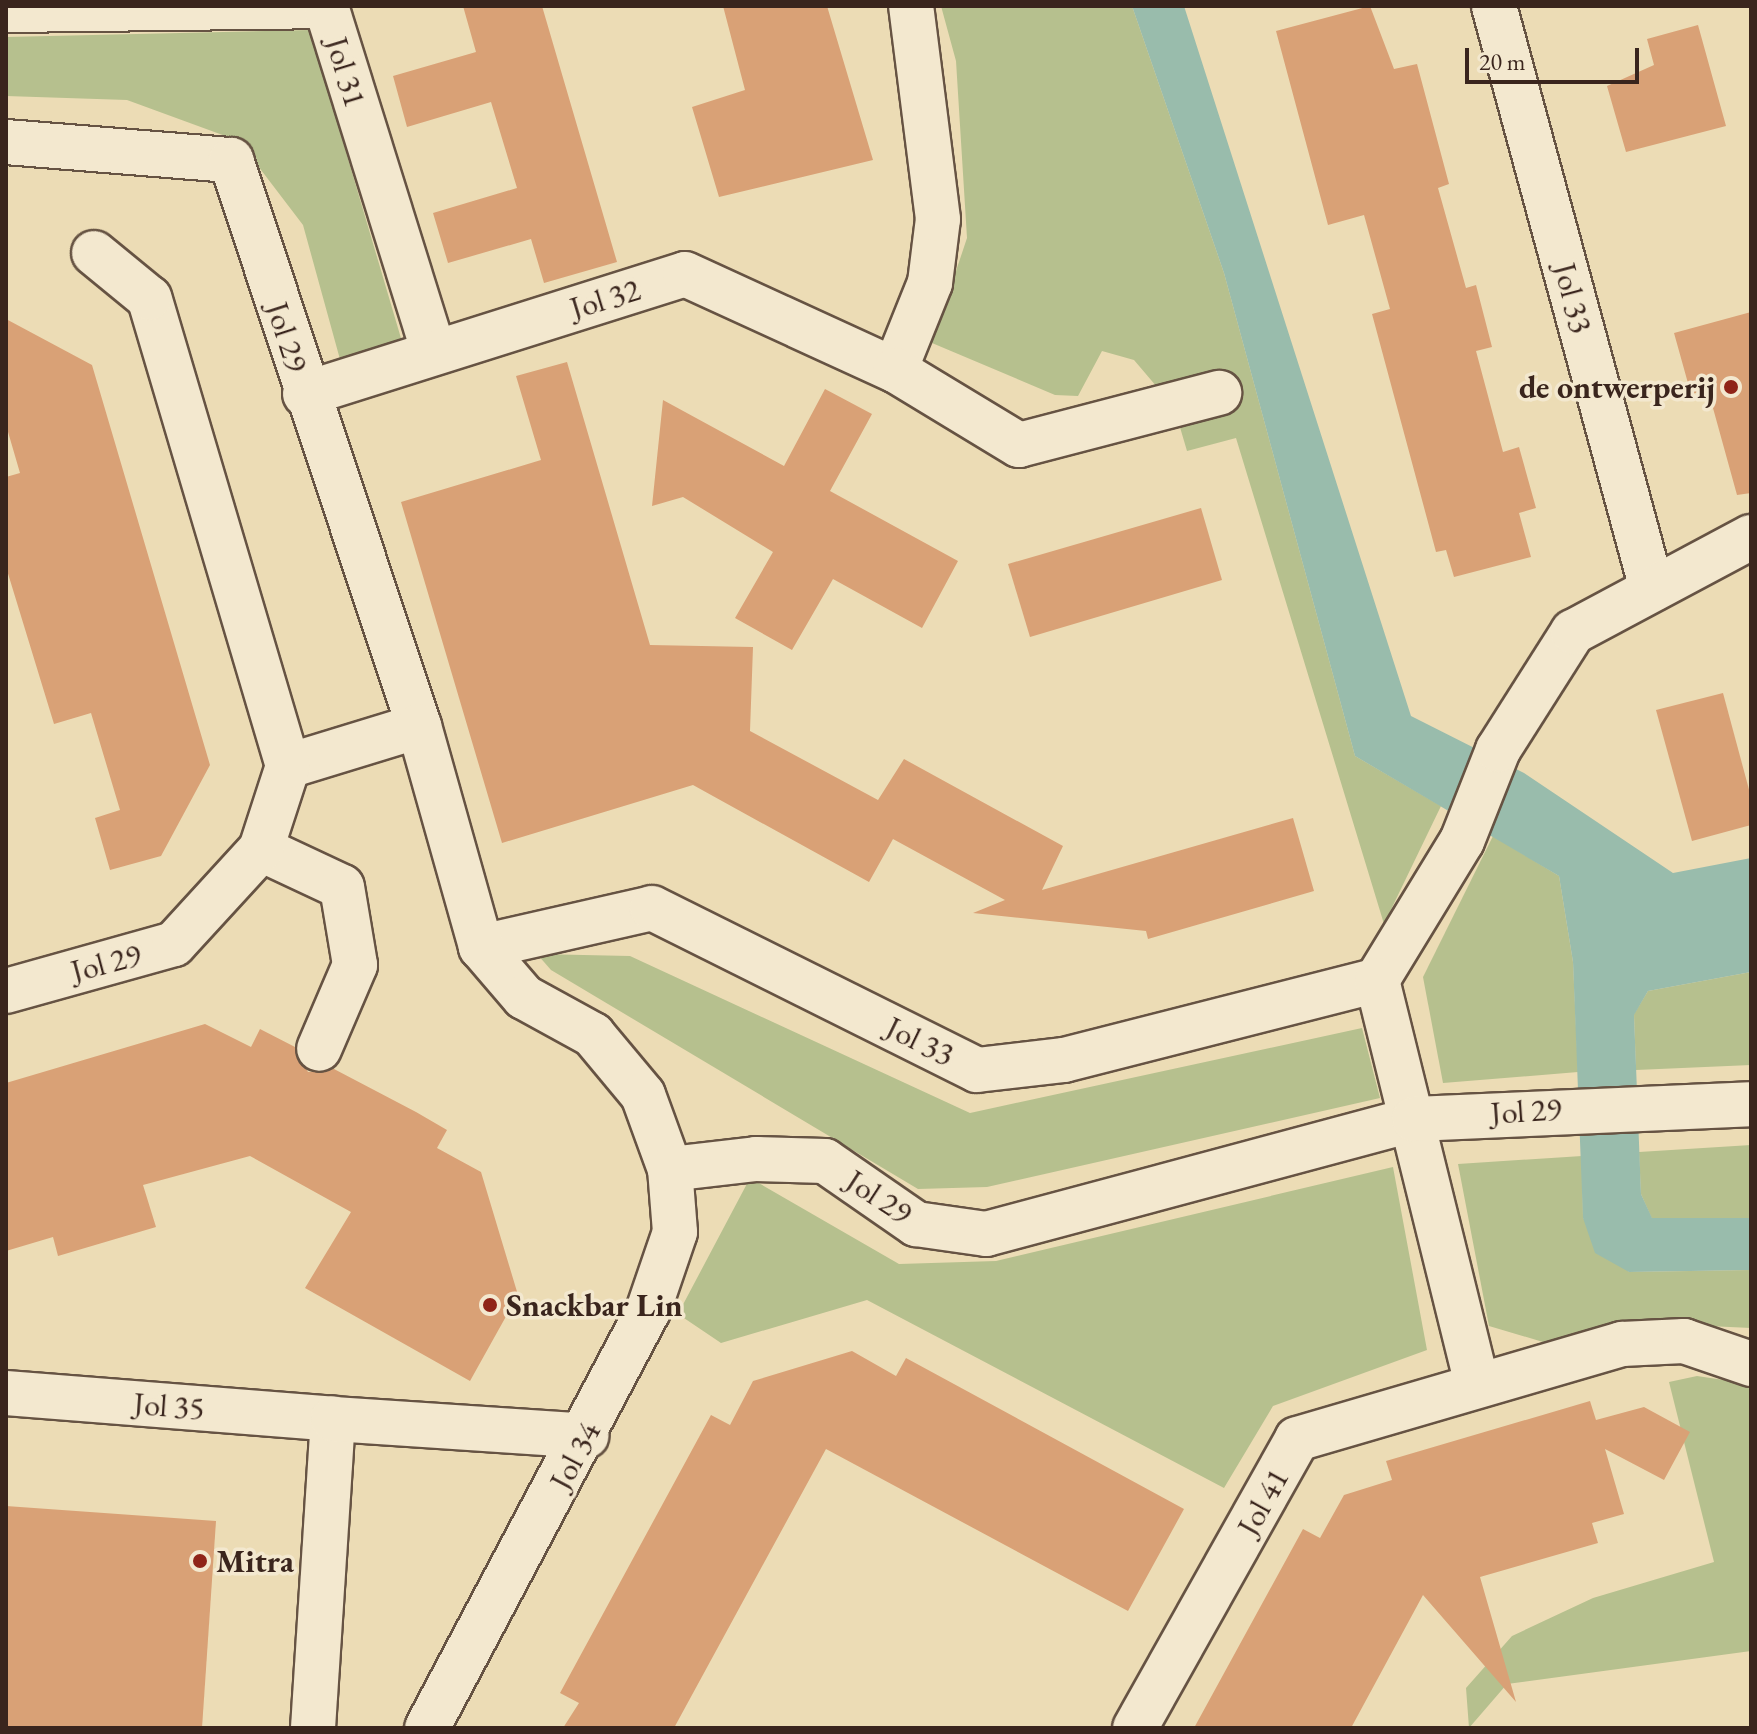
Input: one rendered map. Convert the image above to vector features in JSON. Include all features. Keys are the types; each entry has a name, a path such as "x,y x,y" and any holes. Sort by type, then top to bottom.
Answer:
{"street":[{"name":"Jol 31","path":"6,10 326,6 434,352"},
{"path":"895,370 930,283 938,219 911,6"},
{"name":"Jol 33","path":"1494,6 1652,589"},
{"name":"Jol 29","path":"6,142 231,160 305,394 419,726 481,947 524,997 593,1035 643,1095 670,1169 825,1161 916,1224 986,1234 1414,1119 1549,1108 1751,1104"},
{"path":"94,253 149,298 288,766 419,726"},
{"name":"Jol 32","path":"305,394 685,274 895,370 1019,445 1219,393"},
{"path":"1477,1383 1414,1119 1377,980 1462,841 1498,750 1573,632 1751,537"},
{"name":"Jol 29","path":"6,991 174,944 261,849 288,766"},
{"path":"261,849 342,887 355,965 319,1049"},
{"name":"Jol 33","path":"481,947 652,908 977,1070 1064,1060 1377,980"},
{"name":"Jol 34","path":"427,1728 586,1436 648,1311 675,1232 670,1169"},
{"name":"Jol 41","path":"1135,1728 1297,1439 1477,1383 1622,1344 1684,1341 1751,1364"},
{"name":"Jol 35","path":"6,1393 586,1436"},
{"path":"313,1728 333,1419"}],"green space":[{"path":"941,6 1132,6 1224,273 1355,756 1441,806 1384,924 1236,438 1187,451 1174,407 1134,360 1102,351 1078,396 1055,395 932,343 967,238 956,61"},
{"path":"310,30 403,345 341,363 303,225 239,141 127,100 6,96 6,37"},
{"path":"1493,836 1559,876 1573,962 1578,1072 1443,1083 1423,977"},
{"path":"537,954 630,956 970,1113 1362,1028 1380,1098 987,1187 918,1189 551,970"},
{"path":"1751,972 1751,1065 1636,1070 1634,1014 1648,991"},
{"path":"1751,1145 1751,1218 1652,1219 1641,1194 1639,1152"},
{"path":"1582,1156 1583,1218 1629,1272 1751,1270 1751,1328 1687,1325 1543,1342 1489,1326 1458,1164"},
{"path":"1393,1167 1427,1350 1273,1406 1224,1488 867,1300 721,1343 678,1314 750,1178 899,1264 996,1261"},
{"path":"1697,1376 1751,1384 1751,1651 1507,1684 1469,1728 1466,1688 1512,1636 1593,1598 1714,1562 1669,1382"}],"shaded area":[{"path":"1132,6 1184,6 1411,716 1524,773 1673,873 1751,858 1751,972 1648,991 1634,1015 1641,1194 1652,1218 1751,1218 1751,1270 1629,1272 1595,1253 1583,1218 1573,962 1559,876 1355,756 1224,273"}],"building":[{"path":"463,6 542,6 617,262 544,283 531,239 448,263 433,213 517,188 491,102 407,127 393,76 476,52"},
{"path":"723,6 827,6 873,160 719,197 692,107 745,90"},
{"path":"1370,6 1394,69 1417,64 1449,184 1438,188 1466,288 1476,285 1492,347 1476,351 1503,452 1519,447 1536,508 1519,513 1531,557 1454,577 1446,550 1436,552 1372,314 1390,309 1364,215 1328,225 1276,31"},
{"path":"1698,25 1726,126 1626,152 1607,86 1654,65 1647,39"},
{"path":"1751,312 1751,493 1737,495 1708,390 1691,394 1674,333"},
{"path":"6,319 92,365 210,765 161,856 110,870 95,818 120,810 91,713 54,724 6,567 6,477 20,473 6,425"},
{"path":"567,362 650,645 753,647 750,731 878,800 904,759 1063,846 1042,890 1293,818 1314,891 1148,939 1146,931 973,913 1005,900 893,839 869,882 693,785 502,843 401,502 541,460 516,376"},
{"path":"825,389 872,414 830,491 958,561 922,628 833,579 792,650 735,618 773,552 683,497 652,506 663,400 784,466"},
{"path":"1201,508 1222,580 1030,637 1008,564"},
{"path":"1723,693 1751,797 1751,825 1692,841 1656,710"},
{"path":"205,1024 251,1047 260,1029 295,1047 308,1072 334,1069 447,1130 437,1148 481,1172 518,1295 470,1381 305,1288 351,1212 250,1156 143,1185 156,1227 58,1256 53,1237 6,1251 6,1083"},
{"path":"852,1351 896,1376 906,1358 1184,1509 1128,1611 826,1449 674,1728 563,1728 579,1703 560,1693 711,1415 730,1425 753,1381"},
{"path":"1590,1401 1596,1420 1644,1407 1690,1432 1664,1480 1605,1449 1624,1514 1592,1523 1598,1543 1480,1577 1516,1702 1423,1595 1351,1728 1194,1728 1303,1529 1320,1538 1344,1495 1392,1480 1386,1461"},
{"path":"6,1506 216,1521 202,1728 6,1728"}],"place":[{"name":"de ontwerperij","path":"1731,387"},
{"name":"Snackbar Lin","path":"490,1305"},
{"name":"Mitra","path":"200,1561"}]}
